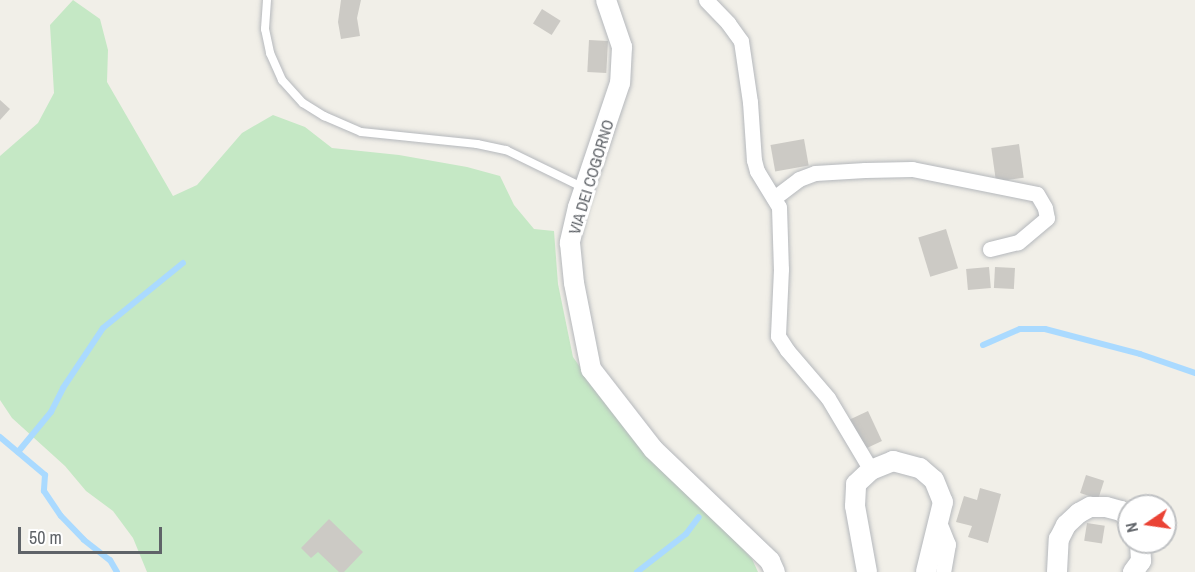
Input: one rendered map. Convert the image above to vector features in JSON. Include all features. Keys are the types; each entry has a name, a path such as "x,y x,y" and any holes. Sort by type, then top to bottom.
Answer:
{"street":[{"name":"VIA DEI COGORNO","path":"606,0 622,47 620,83 585,188 570,243 574,283 591,369 653,449 770,561 775,572"},
{"path":"706,0 741,41 750,102 754,160 757,171 779,207 781,249 778,336 828,398 871,470"},
{"path":"774,198 799,179 815,173 912,169 1037,194 1045,208 1047,218 1018,242 990,249"},
{"path":"867,572 855,506 856,484 871,470 893,461 920,468 934,480 943,502 926,572"},
{"path":"1057,572 1059,539 1066,525 1090,507 1106,507 1117,510"},
{"path":"939,522 948,544 943,572"},
{"path":"1133,572 1140,561 1140,554"}],"lane":[{"path":"267,0 265,28 270,53 282,80 303,103 324,116 361,132 477,144 506,150 585,188"}],"green space":[{"path":"73,0 100,19 108,50 107,82 173,196 197,185 242,133 273,115 305,127 332,148 399,155 467,167 500,176 514,205 534,229 554,231 558,284 573,357 610,410 653,460 713,516 752,559 758,572 147,572 133,538 113,511 86,491 65,466 12,418 0,400 0,156 38,123 54,93 50,25"}],"building":[{"path":"341,0 361,0 357,18 360,36 341,39 338,22"},
{"path":"542,9 561,21 552,35 533,23"},
{"path":"589,40 608,41 606,73 587,72"},
{"path":"0,100 10,109 0,120"},
{"path":"804,139 809,166 775,171 771,145"},
{"path":"1019,144 1024,178 996,182 991,148"},
{"path":"946,229 958,268 930,277 918,237"},
{"path":"989,267 991,288 968,290 966,269"},
{"path":"995,267 1015,268 1014,289 994,288"},
{"path":"868,411 882,441 861,451 847,421"},
{"path":"1086,475 1104,481 1098,499 1080,493"},
{"path":"980,488 1001,494 988,543 968,537 972,526 956,522 964,496 977,500"},
{"path":"329,519 363,552 344,572 339,572 318,552 311,558 301,548"},
{"path":"1087,523 1105,526 1102,544 1084,541"}],"waterway":[{"path":"18,452 51,412 63,388 103,328 183,263"},
{"path":"983,345 1020,329 1045,329 1140,354 1195,373"},
{"path":"0,437 45,475 44,491 61,516 84,540 110,560 117,572"},
{"path":"637,572 686,534 699,517"}]}
